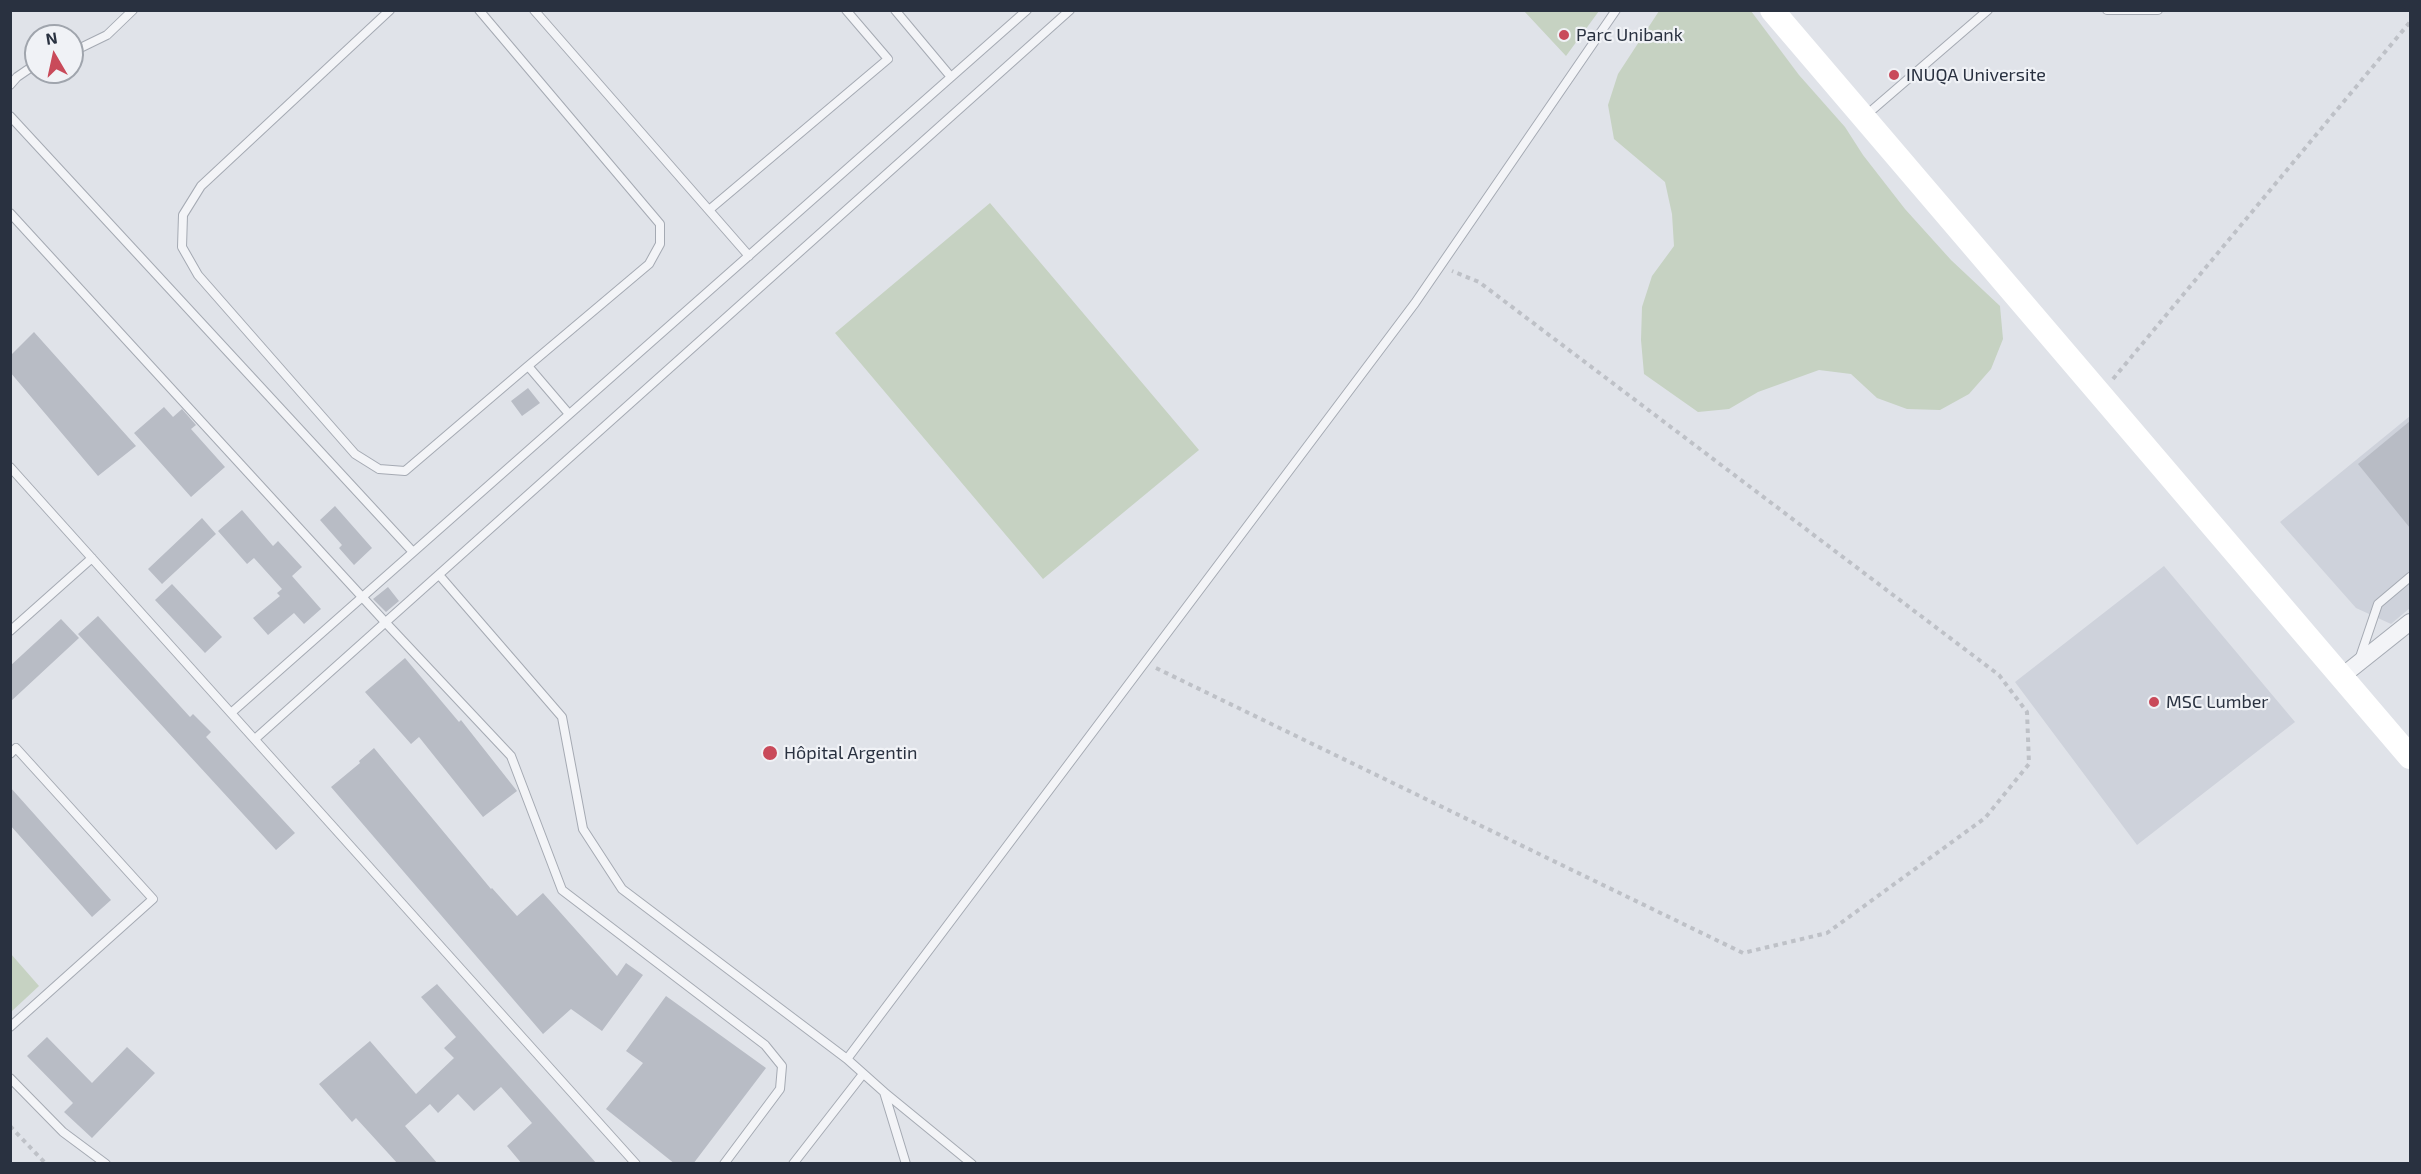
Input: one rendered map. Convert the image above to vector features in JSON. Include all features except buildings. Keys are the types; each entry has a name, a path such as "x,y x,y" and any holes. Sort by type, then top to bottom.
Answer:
{"main road":[{"path":"1772,10 2100,394 2350,670 2410,758"}],"street":[{"path":"2350,670 2410,622"}],"lane":[{"path":"84,46 107,35 134,10"},
{"path":"390,10 201,186 183,215 182,247 198,275 355,454 379,469 405,471 649,264 660,244 660,224 479,10"},
{"path":"534,10 749,255"},
{"path":"709,210 888,59 846,10"},
{"path":"895,10 951,77"},
{"path":"231,712 1027,10"},
{"path":"255,739 440,576 1070,10"},
{"path":"847,1059 1440,267 1616,10"},
{"path":"1864,117 1988,10"},
{"path":"2108,10 2158,10"},
{"path":"10,85 24,73"},
{"path":"10,116 413,552"},
{"path":"10,213 511,756 562,890 765,1045 782,1066 780,1089 724,1164"},
{"path":"528,366 569,414"},
{"path":"10,467 636,1164"},
{"path":"10,630 92,558"},
{"path":"440,576 562,717 583,829 622,889 847,1059 972,1164"},
{"path":"2350,670 2378,604 2410,577"},
{"path":"10,754 16,748 153,899 10,1028"},
{"path":"793,1164 863,1074"},
{"path":"10,1078 63,1132 106,1164"},
{"path":"884,1092 906,1164"}],"path":[{"path":"2100,394 2410,22"},
{"path":"1145,662 1743,953 1827,933 1984,818 2029,764 2027,712 1998,675 1479,282 1440,267"},
{"path":"10,1126 46,1164"}],"shaded area":[{"path":"2410,416 2410,608 2391,624 2356,608 2280,522"},
{"name":"MSC Lumber","path":"2164,566 2295,722 2137,845 2015,682"}],"green space":[{"name":"Parc Unibank","path":"1524,11 1599,11 1566,56"},
{"path":"1659,11 1751,11 1799,75 1845,127 1863,155 1905,209 1951,260 2000,306 2003,339 1991,369 1969,394 1940,410 1907,409 1877,398 1851,374 1819,370 1758,392 1729,409 1698,412 1644,374 1641,340 1642,307 1652,276 1674,246 1672,214 1665,182 1614,139 1608,105 1618,74"},
{"path":"990,203 1199,450 1043,579 835,333"},
{"path":"11,954 39,986 10,1012"}],"place":[{"name":"Parc Unibank","path":"1564,35"},
{"name":"INUQA Universite","path":"1894,75"},
{"name":"MSC Lumber","path":"2154,702"},
{"name":"Hôpital Argentin","path":"770,753"}]}
